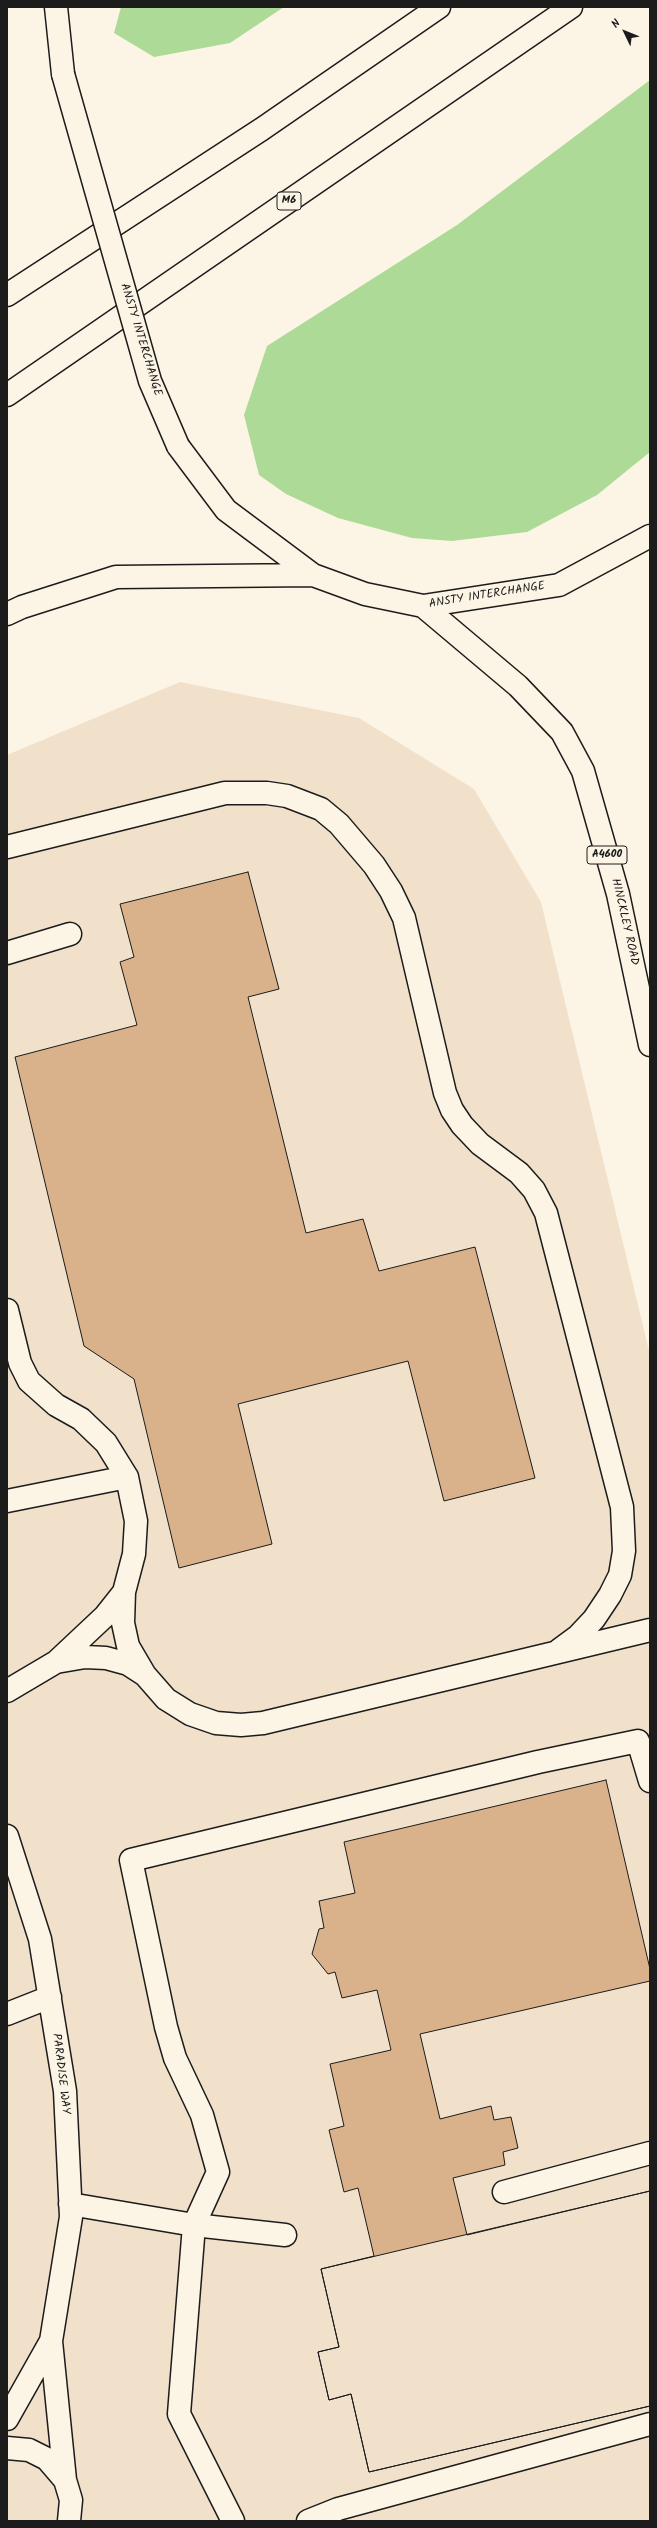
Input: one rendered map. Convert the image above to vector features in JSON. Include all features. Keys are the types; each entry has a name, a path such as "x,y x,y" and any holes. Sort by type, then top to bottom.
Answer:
{"main road":[{"name":"ANSTY INTERCHANGE","path":"56,7 63,74 150,381 178,446 226,510 313,575 365,594 423,606 559,585 650,536"},
{"path":"7,295 262,129 439,7"},
{"name":"M6","path":"7,395 572,7"},
{"path":"7,614 22,607 116,577 313,575"},
{"name":"HINCKLEY ROAD","path":"423,606 518,686 562,732 583,771 618,894 650,1045"},
{"path":"7,847 225,793 267,793 287,796 321,809 339,824 374,865 391,891 404,918 445,1093 452,1110 462,1125 480,1144 519,1173 534,1190 546,1213 622,1507 624,1551 620,1575 610,1595 594,1619 578,1636 559,1650"},
{"path":"7,953 70,934"},
{"path":"7,1310 20,1362 29,1380 56,1405 81,1419 106,1443 127,1477 136,1521 134,1554 124,1592 123,1623 128,1646 145,1676"},
{"path":"7,1501 127,1477"},
{"path":"7,1691 56,1662 105,1616 124,1592"},
{"path":"56,1662 85,1657 106,1658 128,1664 145,1676 166,1699 190,1714 216,1723 241,1725 263,1723 559,1650 650,1630"},
{"path":"233,2521 179,2414 194,2225 218,2172 202,2115 175,2058 166,2027 131,1860 538,1762 638,1741 650,1781"},
{"name":"PARADISE WAY","path":"7,1836 40,1939 65,2091 71,2217 51,2341"},
{"path":"7,2014 50,1997"},
{"path":"504,2192 650,2153"},
{"path":"70,2204 194,2225 285,2235"},
{"path":"7,2419 51,2341"},
{"path":"51,2341 65,2480 71,2500 68,2521"},
{"path":"308,2521 338,2509 650,2424"},
{"path":"7,2448 29,2450 47,2459 65,2480"}],"shaded area":[{"path":"180,682 359,718 474,789 541,902 650,1355 650,2521 7,2521 7,755"}],"green space":[{"path":"121,7 284,7 230,43 154,57 114,33"},
{"path":"650,80 650,452 597,495 527,532 452,541 412,538 338,518 286,494 259,475 244,415 267,346 457,225"}],"building":[{"path":"248,872 279,989 248,997 306,1233 363,1219 379,1271 475,1247 535,1478 444,1501 408,1361 238,1404 272,1544 179,1568 134,1379 84,1346 15,1057 137,1025 120,962 134,957 120,904"},
{"path":"606,1780 650,1969 650,1981 420,2034 440,2119 491,2106 494,2120 511,2117 518,2148 503,2152 505,2165 453,2178 467,2235 650,2191 650,2406 369,2472 351,2394 329,2400 318,2352 339,2347 321,2269 374,2256 358,2188 344,2192 329,2130 344,2126 330,2064 391,2050 377,1990 342,1998 335,1972 328,1974 312,1954 319,1929 324,1928 319,1901 355,1893 344,1842"},
{"path":"650,2191 650,2406 369,2472 351,2394 329,2400 318,2352 339,2347 321,2269"}]}
